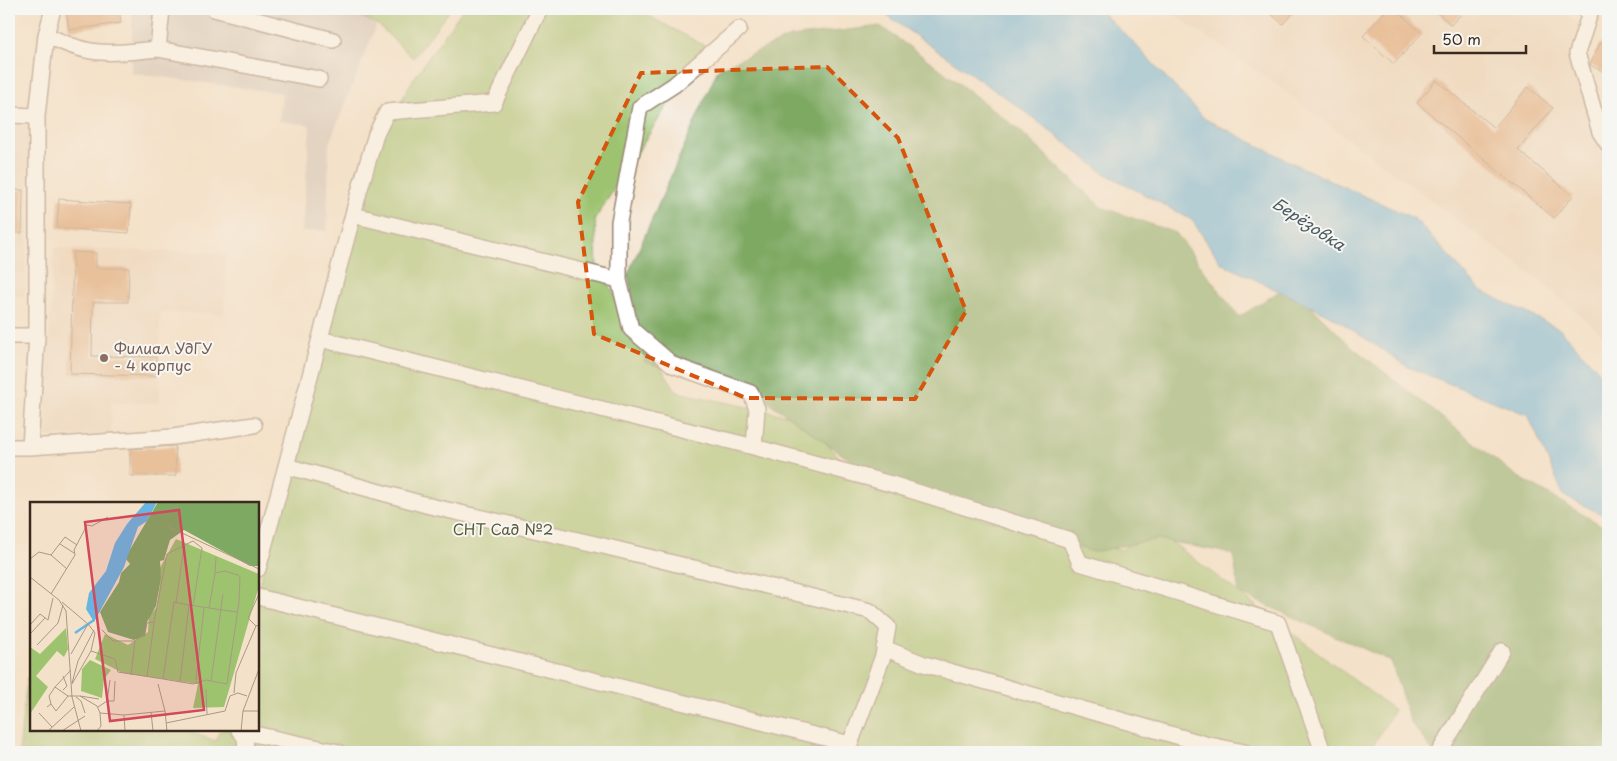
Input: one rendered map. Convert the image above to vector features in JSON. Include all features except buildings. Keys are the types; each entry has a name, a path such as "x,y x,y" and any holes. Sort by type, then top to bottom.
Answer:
{"street":[{"path":"30,447 37,336 37,116 46,36 52,9"},
{"path":"158,49 162,9"},
{"path":"214,9 333,40"},
{"path":"259,565 353,214 376,134 386,112 494,103 540,9"},
{"path":"1587,11 1577,53 1600,132 1608,144"},
{"path":"739,29 674,85 640,107 619,222 619,280 631,328 672,365 751,393 757,409 754,447"},
{"path":"46,36 88,50 113,52 158,49 319,79"},
{"path":"9,115 37,116"},
{"path":"353,214 619,280"},
{"path":"9,336 37,336"},
{"path":"320,339 754,447 891,484 1070,540 1080,563 1278,622 1323,752"},
{"path":"9,447 173,437 254,425"},
{"path":"259,597 550,668 849,748 884,648 888,627 870,611 430,506 286,466"},
{"path":"884,648 924,664 1205,744 1244,752"},
{"path":"1439,752 1502,651"},
{"path":"240,731 245,737 246,752"},
{"path":"244,731 338,752"}],"highlighted area":[{"path":"827,67 898,138 966,311 915,399 746,398 594,334 578,202 641,73"}],"shaded area":[{"path":"133,9 345,9 377,24 329,144 327,230 302,232 310,125 279,121 282,93 131,73"},
{"path":"1165,9 1557,9 1579,24 1571,54 1575,75 1608,155 1608,339 1541,282 1256,70"},
{"path":"9,122 30,122 25,297 9,297"},
{"name":"Филиал УдГУ - 4 корпус","path":"54,248 226,253 224,314 160,312 160,403 111,403 111,434 44,437"}],"green space":[{"path":"345,9 451,9 413,58 377,24"},
{"name":"СНТ Сад №2","path":"463,9 636,9 705,46 595,219 597,267 677,392 804,419 869,490 1070,540 1121,550 1153,528 1394,710 1369,752 19,752 27,677 30,678 30,731 186,731 216,741 220,731 259,731 259,585 375,150 412,81"},
{"path":"880,26 935,65 1018,129 1101,207 1176,233 1239,317 1289,285 1351,346 1515,475 1608,529 1608,752 1433,752 1410,721 1391,661 1239,593 1233,554 1157,539 1093,552 878,480 757,394 645,362 628,274 718,69 790,37"}],"water":[{"name":"Берёзовка","path":"877,9 1098,9 1130,39 1205,119 1303,168 1415,219 1480,290 1561,330 1608,381 1608,517 1564,496 1528,415 1408,367 1333,317 1221,263 1192,220 1104,173 1022,109"}],"place":[{"name":"Филиал УдГУ - 4 корпус","path":"104,358"}]}
